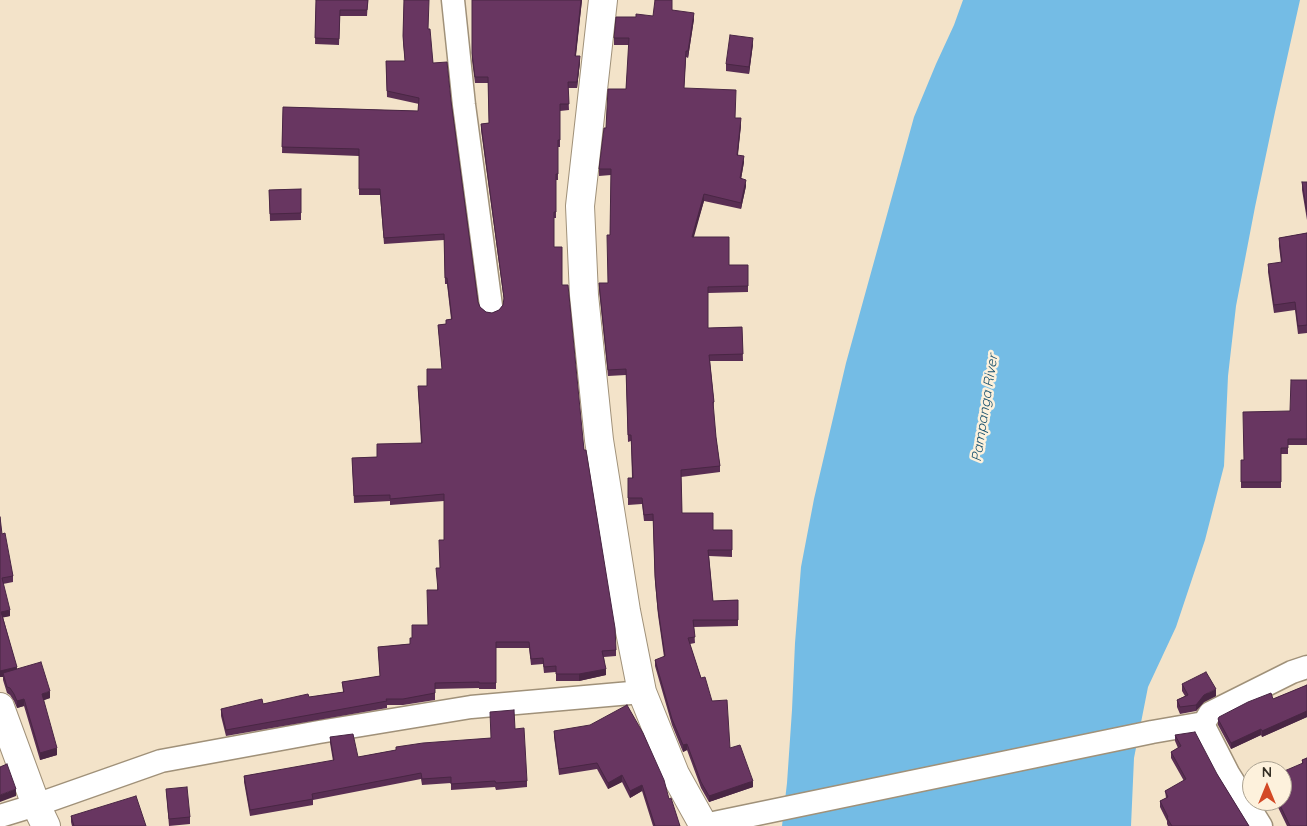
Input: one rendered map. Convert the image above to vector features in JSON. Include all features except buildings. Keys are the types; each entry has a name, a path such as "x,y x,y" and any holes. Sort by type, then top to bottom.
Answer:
{"street":[{"path":"453,0 464,105 491,306"},
{"path":"603,0 580,206 584,295 599,440 626,612 642,692 675,774 704,826 1152,732 1204,723"},
{"path":"1261,826 1228,773 1204,723 1210,713 1292,672 1307,667"},
{"path":"0,816 41,816 161,761 471,707 642,692"},
{"path":"0,707 41,816"}],"water":[{"name":"Pampanga River","path":"963,0 1300,0 1255,207 1236,306 1228,376 1224,466 1205,540 1176,627 1148,687 1134,758 1131,826 782,826 787,783 801,567 814,499 846,363 914,117"}]}
